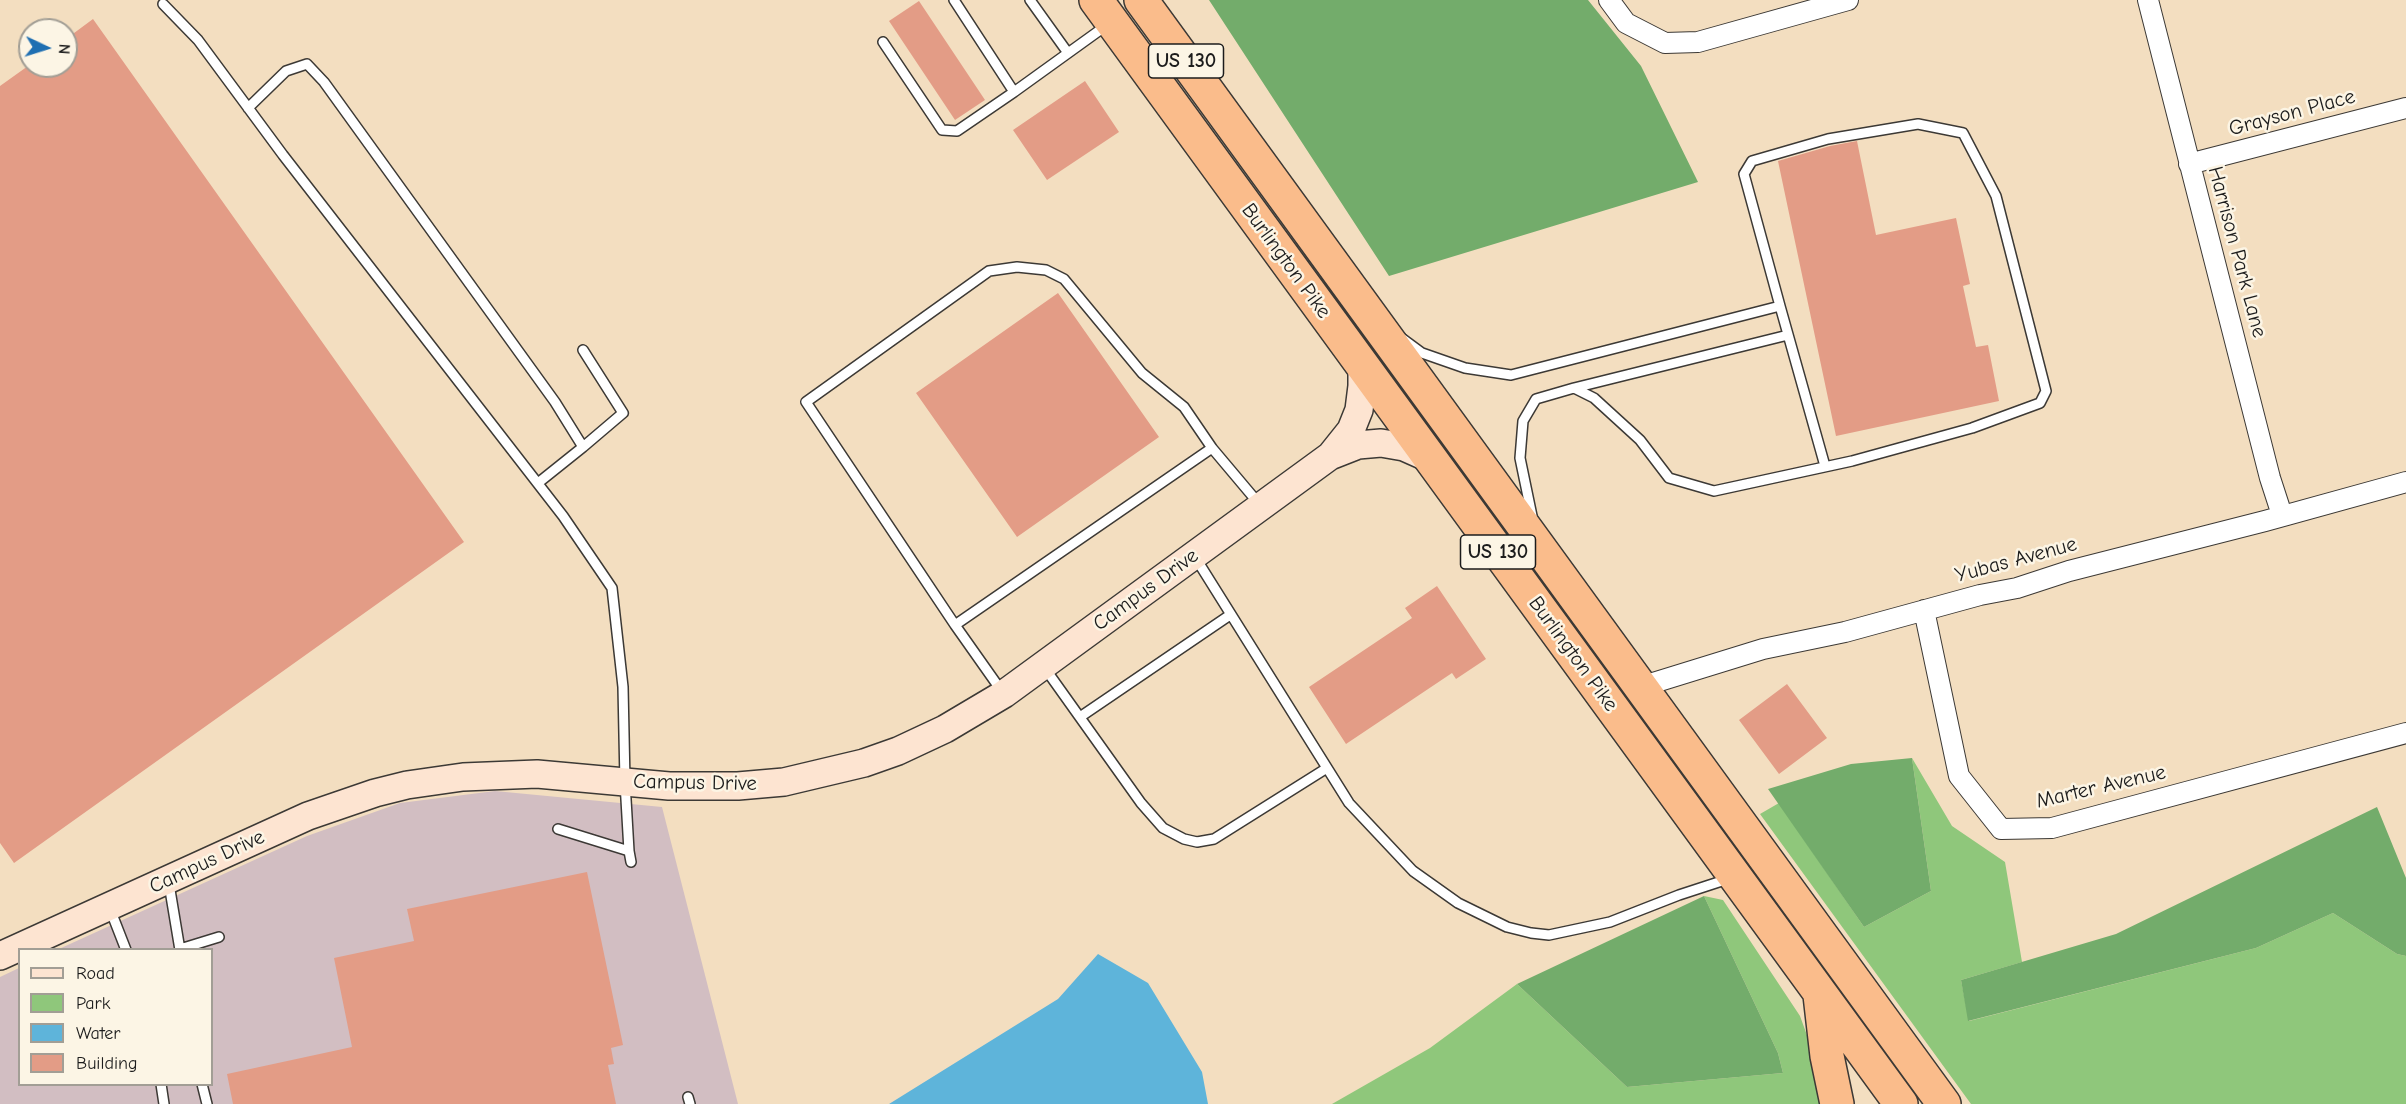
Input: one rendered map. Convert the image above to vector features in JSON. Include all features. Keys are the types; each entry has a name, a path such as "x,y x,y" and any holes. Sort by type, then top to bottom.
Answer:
{"highway":[{"name":"Burlington Pike","path":"1141,0 1944,1104"},
{"name":"Burlington Pike","path":"1104,11 1901,1104"},
{"path":"1820,993 1827,1056 1837,1104"}],"street":[{"path":"1609,0 1626,23 1665,44 1698,42 1848,0"},
{"name":"Harrison Park Lane","path":"2148,0 2270,478 2282,515"},
{"name":"Grayson Place","path":"2190,164 2406,108"},
{"name":"Campus Drive","path":"0,956 308,816 375,793 407,785 462,777 537,774 679,786 738,786 784,782 841,770 898,751 936,734 1004,694 1330,456 1351,430 1359,410 1362,364"},
{"name":"Campus Drive","path":"1330,456 1358,445 1381,443 1404,447 1431,459"},
{"name":"Yubas Avenue","path":"1640,687 1763,649 1845,632 1980,595 2017,588 2069,571 2406,482"},
{"name":"Marter Avenue","path":"1924,610 1959,776 2001,829 2052,828 2406,734"}],"lane":[{"path":"954,0 1014,92"},
{"path":"1030,0 1068,53"},
{"path":"163,4 198,40 563,516 612,588 623,687 628,851 631,862"},
{"path":"883,42 942,130 957,131 1068,53 1104,11"},
{"path":"248,108 286,71 307,64 341,105 496,319 555,402 583,447"},
{"path":"1574,388 1594,398 1640,440 1669,478 1714,491 1852,461 1972,428 2040,403 2046,392 1996,196 1963,134 1918,124 1828,139 1752,161 1744,174 1824,466"},
{"path":"1004,694 955,625 807,402 989,271 1017,267 1046,270 1064,279 1142,373 1184,407 1212,448 1261,507"},
{"path":"1365,310 1422,352 1466,368 1511,375 1780,306"},
{"path":"1552,567 1529,508 1520,458 1523,421 1536,399 1788,335"},
{"path":"537,483 623,413 583,350"},
{"path":"955,625 1212,448"},
{"path":"1194,555 1349,803 1413,871 1458,903 1507,927 1549,935 1599,924 1735,877"},
{"path":"1080,717 1230,615"},
{"path":"1043,665 1141,803 1163,828 1184,839 1197,842 1214,839 1327,768"},
{"path":"558,829 628,851"},
{"path":"168,880 180,948"},
{"path":"109,907 125,948"},
{"path":"183,948 219,937"},
{"path":"161,1086 164,1104"},
{"path":"202,1086 207,1104"}],"shaded area":[{"path":"495,791 662,807 738,1104 0,1104 0,977 18,968 18,1086 213,1086 213,948 61,948 307,836 400,803"}],"green space":[{"path":"1209,0 1588,0 1641,66 1698,182 1389,276"},
{"path":"1912,758 1952,826 2005,862 2022,962 1961,980 1969,1021 2256,948 2333,913 2397,954 2406,956 2406,1104 1971,1104 1760,814 1779,803 1864,927 1931,891"},
{"path":"1912,758 1931,891 1864,927 1768,789 1851,764"},
{"path":"2377,807 2406,878 2406,956 2397,954 2333,913 2256,948 1968,1021 1961,980 2116,934"},
{"path":"1704,896 1723,900 1800,1016 1816,1060 1827,1104 1332,1104 1430,1048 1517,984 1627,1087 1783,1073 1778,1053"},
{"path":"1704,896 1778,1053 1783,1073 1627,1087 1517,984"}],"water":[{"path":"1098,954 1148,983 1202,1072 1208,1104 889,1104 1058,999"}],"building":[{"path":"919,1 985,100 955,120 889,21"},
{"path":"93,19 464,542 14,863 0,843 0,86 18,73 18,78 78,78 78,30"},
{"path":"1085,81 1119,132 1047,180 1013,130"},
{"path":"1857,141 1876,235 1956,218 1970,284 1963,286 1976,347 1988,345 1999,401 1836,436 1778,161"},
{"path":"1058,293 1159,437 1017,537 916,393"},
{"path":"1437,586 1486,659 1456,679 1452,673 1346,744 1309,687 1412,618 1405,608"},
{"path":"1787,684 1827,738 1779,774 1739,720"},
{"path":"587,872 623,1045 611,1048 614,1064 608,1065 616,1104 233,1104 227,1074 352,1047 334,958 414,941 407,909"}]}
